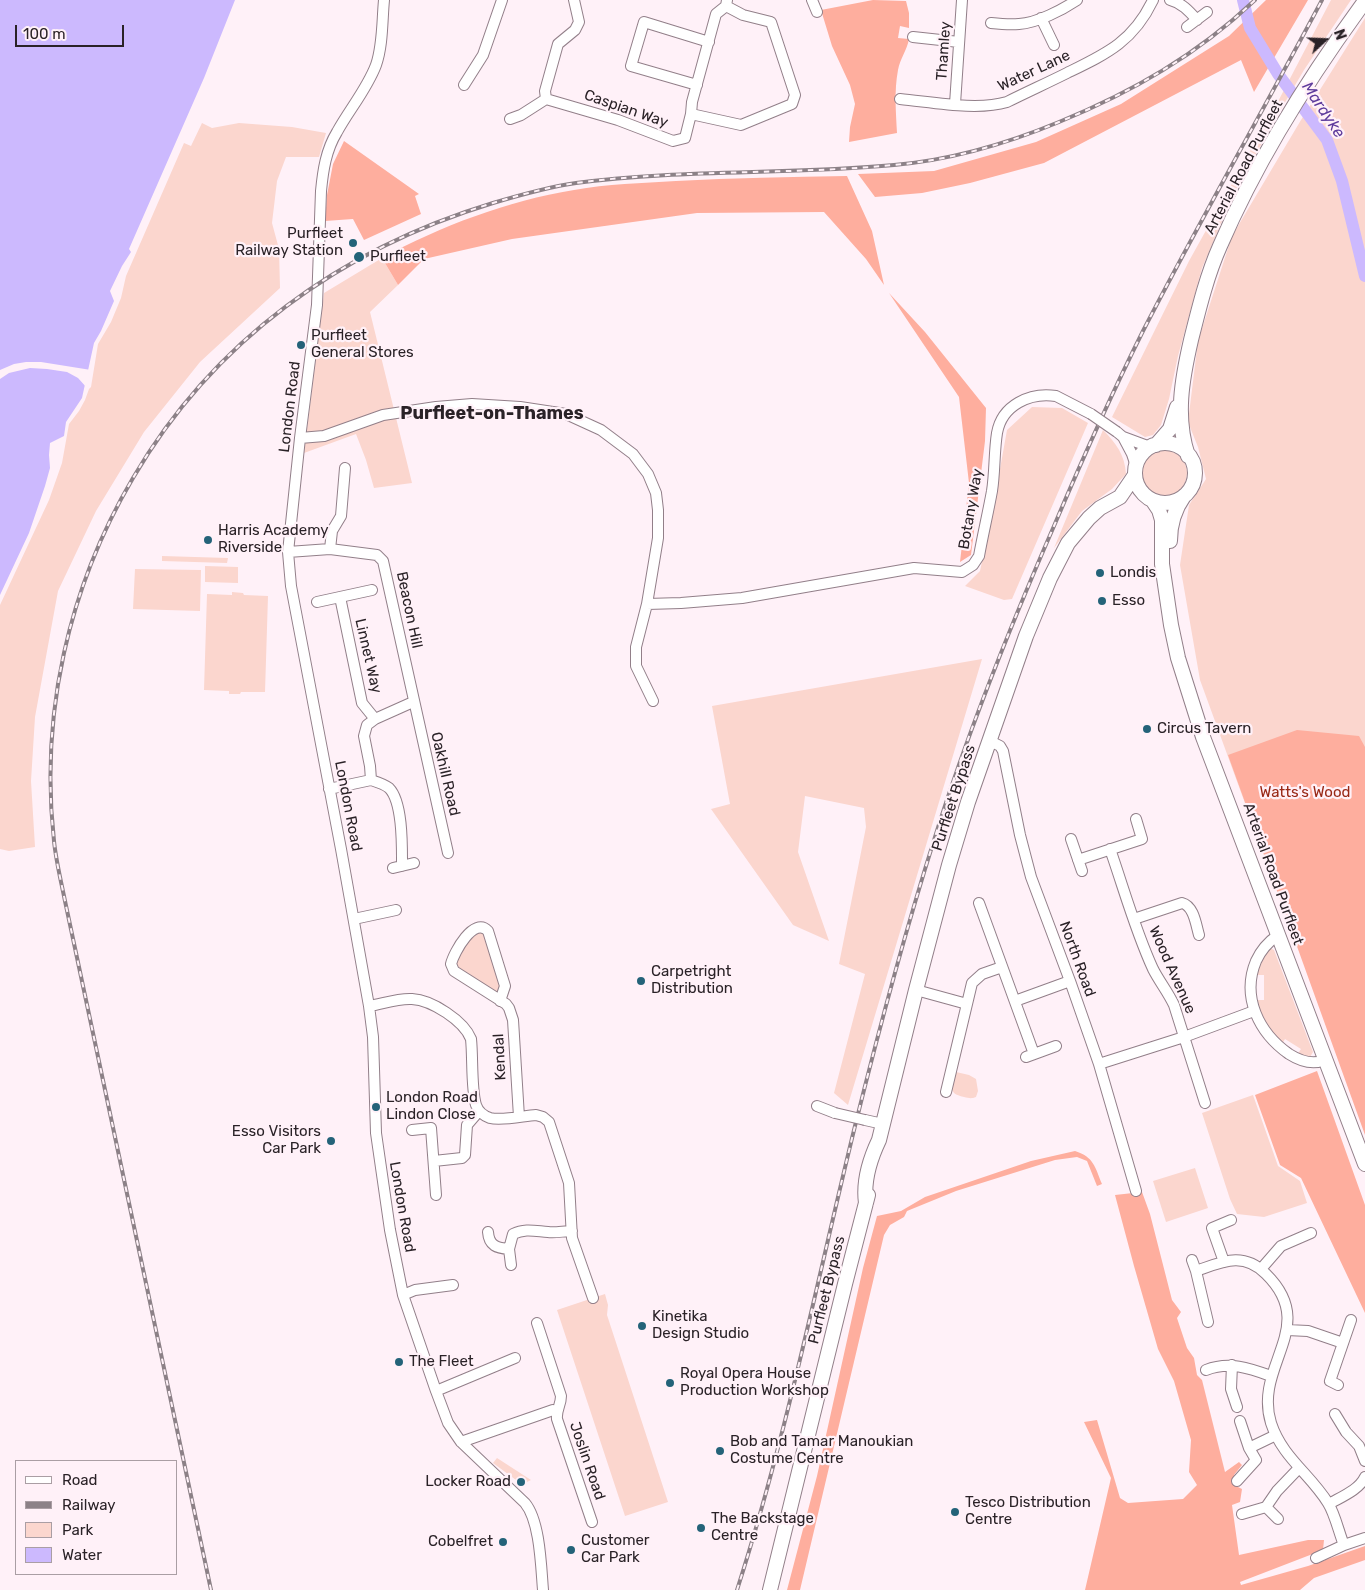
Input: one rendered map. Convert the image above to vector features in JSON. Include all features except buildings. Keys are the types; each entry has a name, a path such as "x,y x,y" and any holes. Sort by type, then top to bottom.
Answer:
{"main road":[{"name":"Arterial Road Purfleet","path":"1153,446 1170,429 1182,392 1196,322 1220,247 1254,176 1286,119 1365,2"},
{"name":"Arterial Road Purfleet","path":"1182,392 1181,423 1188,456"},
{"path":"1163,444 1177,446 1188,456 1192,463 1194,480 1190,488 1185,495 1170,503 1150,499 1141,491 1137,484 1135,471 1139,459 1144,452 1153,446 1163,444"},
{"name":"Purfleet Bypass","path":"770,1590 866,1203 873,1183 880,1153 878,1140 916,990 968,802 1026,636 1059,559 1068,543 1088,518 1100,508 1120,497 1135,471"},
{"name":"Arterial Road Purfleet","path":"1167,591 1170,530 1177,507 1185,495"},
{"name":"Purfleet Bypass","path":"1120,497 1150,499"},
{"name":"Arterial Road Purfleet","path":"1150,499 1159,510 1162,520 1162,564 1178,658 1203,737 1365,1164"}],"street":[{"name":"London Road","path":"384,0 376,64 370,78 336,133 330,146 323,172 317,305 288,552 291,586 369,1006 373,1037 376,1133 390,1230 403,1295 448,1423 461,1442 529,1507 535,1524 543,1590"},
{"path":"464,85 483,55 502,0"},
{"path":"510,119 522,115 546,99 545,91 558,44 576,30 579,22 574,0"},
{"path":"812,0 817,12"},
{"name":"Thamley","path":"955,104 962,0"},
{"path":"991,23 1017,25 1028,23 1077,0"},
{"name":"Water Lane","path":"900,99 994,106 1007,102 1113,50 1132,33 1143,19 1153,0"},
{"path":"1170,0 1178,2 1187,8 1197,20"},
{"path":"692,114 692,102 716,14 726,3"},
{"name":"Caspian Way","path":"546,99 618,120 673,141 686,138 692,114 741,125 792,104 795,95 771,22 744,15 726,3"},
{"path":"1187,27 1207,12"},
{"path":"1042,18 1054,44"},
{"path":"697,85 631,66 644,22 709,42"},
{"path":"913,37 959,42"},
{"name":"Botany Way","path":"647,604 742,598 914,568 962,572 973,565 979,556 992,490 997,432 1003,418 1014,405 1024,399 1041,395 1056,396 1091,414 1120,435 1153,446"},
{"path":"300,438 324,436 383,415 472,404 520,407 566,414 601,430 633,454 648,474 656,493 658,538 647,604 636,646 636,666 653,701"},
{"path":"1120,435 1132,454 1135,471"},
{"path":"330,549 332,531 341,516 345,468"},
{"name":"Beacon Hill","path":"288,552 330,549 377,555 383,561 413,702"},
{"path":"317,602 372,590"},
{"name":"Linnet Way","path":"340,597 362,703 374,719 413,702"},
{"name":"Oakhill Road","path":"413,702 448,853"},
{"path":"371,780 364,736 367,725 374,719"},
{"name":"North Road","path":"990,741 1000,746 1003,751 1020,835 1031,877 1099,1064 1136,1191"},
{"path":"329,789 371,780 385,785 391,790 396,801 401,828 398,867 414,864"},
{"path":"1078,860 1142,839 1136,819"},
{"path":"1071,839 1082,871"},
{"name":"Wood Avenue","path":"1110,849 1154,971 1174,1005 1205,1103"},
{"path":"979,903 1015,1001 1030,1056 1056,1046"},
{"path":"1134,919 1182,903 1186,904 1191,911 1199,935"},
{"path":"354,919 396,910"},
{"name":"Kendal","path":"500,1000 505,986 488,931 483,927 477,927 466,937 451,964 454,971 500,1000 509,1008 513,1020 519,1117"},
{"path":"1278,935 1265,946 1253,968 1250,995 1254,1011 1265,1032 1283,1049 1300,1060 1319,1063 1326,1060"},
{"path":"946,1092 972,983 982,974 1002,967"},
{"path":"1015,1001 1070,981"},
{"path":"916,990 967,1004"},
{"path":"369,1006 412,999 442,1010 468,1031 471,1039 476,1104 480,1111 492,1119 536,1115 543,1117 549,1122 569,1183 572,1238 593,1298"},
{"path":"1099,1064 1184,1037 1254,1011"},
{"path":"817,1106 835,1113 883,1124"},
{"path":"434,1161 462,1158 465,1155 467,1125 480,1111"},
{"path":"412,1130 431,1128 436,1195"},
{"path":"1224,1262 1212,1228 1231,1220"},
{"path":"511,1265 509,1249 513,1234 520,1231 538,1230 548,1232 572,1231"},
{"path":"488,1232 488,1240 492,1244 496,1247 509,1249"},
{"path":"1261,1269 1281,1246 1311,1233"},
{"path":"1196,1271 1234,1259 1249,1262 1271,1278 1282,1294 1288,1307 1287,1330 1271,1376 1268,1409 1282,1447 1329,1504 1344,1546"},
{"path":"1192,1260 1208,1322"},
{"path":"403,1295 415,1290 453,1286"},
{"path":"1338,1385 1330,1381 1351,1320"},
{"name":"Joslin Road","path":"537,1323 561,1396 557,1419 592,1522"},
{"path":"1287,1330 1308,1331 1343,1343"},
{"path":"436,1391 515,1358"},
{"path":"1206,1370 1232,1365 1242,1366 1271,1376"},
{"path":"1232,1365 1231,1389 1237,1407"},
{"path":"461,1442 553,1410 557,1411"},
{"path":"1336,1414 1346,1432 1362,1444 1365,1461"},
{"path":"1237,1481 1256,1460 1249,1448 1240,1421"},
{"path":"1249,1448 1276,1435"},
{"path":"1242,1514 1266,1507 1277,1491 1299,1468"},
{"path":"1329,1504 1355,1489 1365,1479"},
{"path":"1266,1507 1278,1519"},
{"path":"1316,1558 1365,1538"}],"green space":[{"path":"873,0 906,1 909,13 909,28 900,26 898,38 909,39 899,66 897,78 897,133 849,142 855,104 850,85 832,46 821,10"},
{"path":"1266,0 1308,0 1254,92 1241,60 1044,163 970,183 922,193 875,197 858,174 934,171 1036,142 1121,104 1229,36"},
{"path":"1331,0 1351,0 1304,70 1277,116 1272,113"},
{"path":"1365,18 1365,870 1281,902 1200,680 1180,565 1189,505 1206,479 1198,447 1188,422 1198,341 1232,236 1301,120"},
{"path":"1270,115 1276,118 1234,193 1202,268 1161,425 1153,435 1145,437 1112,417 1189,261"},
{"path":"202,123 212,128 239,123 292,127 326,133 319,157 286,157 277,181 272,223 279,249 280,288 200,362 144,432 96,511 58,591 35,717 31,781 35,847 9,851 0,849 0,605 49,500 62,463 69,424 79,411 91,387 98,344 111,322 121,298 126,276 184,143 191,146"},
{"path":"344,141 419,194 415,196 421,214 364,240 353,219 325,221 327,195 333,164"},
{"path":"847,176 872,231 884,285 866,259 824,212 697,213 512,239 424,259 398,285 382,258 427,235 475,216 524,201 574,190 612,185 676,181"},
{"path":"382,258 398,285 370,312 412,483 374,488 356,434 304,453 324,293"},
{"path":"889,293 925,332 986,408 985,441 971,555 960,562 969,483 959,397"},
{"path":"1032,407 1062,408 1088,423 1012,599 1004,600 965,586 980,571 1007,430"},
{"path":"1103,430 1119,450 1124,461 1126,474 1112,489 1082,511 1054,548"},
{"path":"1159,450 1169,450 1183,460 1187,473 1183,486 1177,492 1169,496 1159,496 1145,486 1141,478 1141,468 1151,454"},
{"path":"162,556 228,558 227,563 162,561"},
{"path":"205,566 238,567 238,583 205,582"},
{"path":"135,569 201,570 200,611 133,609"},
{"path":"232,592 243,593 244,595 268,596 265,692 229,694 229,691 204,690 207,594 232,595"},
{"path":"982,659 848,1105 834,1093 865,974 839,964 866,827 864,808 805,796 798,852 829,941 793,925 711,809 730,804 712,706"},
{"name":"Watts's Wood","path":"1297,730 1359,736 1365,747 1365,1135 1228,755"},
{"path":"483,932 502,990 497,994 457,968 455,961 474,933"},
{"path":"1270,948 1274,950 1313,1052 1310,1057 1297,1055 1301,1049 1285,1039 1281,1046 1270,1037 1254,1000 1264,1000 1264,975 1256,975 1264,953"},
{"path":"1317,1071 1365,1205 1365,1313 1301,1178 1280,1165 1255,1095"},
{"path":"956,1072 976,1079 978,1091 976,1097 964,1097 953,1091 952,1085"},
{"path":"1253,1095 1278,1166 1300,1181 1307,1203 1264,1217 1237,1214 1230,1199 1202,1113"},
{"path":"1075,1151 1086,1156 1093,1163 1102,1184 1097,1186 1087,1161 1077,1157 1055,1160 956,1191 907,1211 904,1217 890,1225 884,1235 800,1590 787,1590 817,1476 863,1268 877,1216 901,1211 925,1197 1031,1161"},
{"path":"1195,1168 1208,1208 1166,1222 1153,1181"},
{"path":"1142,1192 1150,1214 1172,1300 1181,1312 1177,1318 1187,1348 1194,1358 1197,1375 1202,1380 1225,1472 1239,1462 1242,1465 1234,1475 1236,1486 1242,1489 1240,1502 1232,1505 1239,1555 1308,1540 1324,1540 1323,1550 1240,1582 1241,1585 1308,1566 1365,1546 1365,1560 1314,1578 1300,1590 1085,1590 1111,1478 1084,1422 1097,1420 1120,1498 1128,1503 1183,1499 1197,1485 1189,1472 1191,1440 1174,1381 1158,1349 1115,1195"},
{"path":"605,1294 608,1305 607,1315 668,1502 625,1516 557,1310"},
{"path":"497,1458 531,1480 525,1483 516,1480 493,1463"}],"water":[{"path":"0,0 235,0 204,78 129,249 131,252 110,291 114,301 94,343 82,398 66,422 64,436 50,443 50,468 45,486 29,533 0,595"}],"pier":[{"path":"41,362 91,370 87,388 78,378 67,372 47,369 30,368 9,373 0,379 0,370 14,364"}],"waterway":[{"name":"Mardyke","path":"1243,0 1250,28 1278,74 1327,140 1342,181 1365,276"}],"railway":[{"path":"211,1590 59,871 54,841 51,794 51,747 56,700 64,654 76,608 91,563 110,520 133,478 165,429 202,384 242,343 286,306 333,274 384,246 437,222 513,197 576,183 655,176 894,165 915,163 978,150 1059,122 1138,85 1187,55 1233,20 1255,0"},
{"path":"737,1590 755,1533 786,1417 873,1053 935,837 976,719 1038,564 1086,452 1131,355 1322,0"}],"place":[{"name":"Purfleet Railway Station","path":"353,243"},
{"name":"Purfleet","path":"359,257"},
{"name":"Purfleet General Stores","path":"301,345"},
{"name":"Harris Academy Riverside","path":"208,540"},
{"name":"Londis","path":"1100,573"},
{"name":"Esso","path":"1102,601"},
{"name":"Circus Tavern","path":"1147,729"},
{"name":"Carpetright Distribution","path":"641,981"},
{"name":"London Road Lindon Close","path":"376,1107"},
{"name":"Esso Visitors Car Park","path":"331,1141"},
{"name":"Kinetika Design Studio","path":"642,1326"},
{"name":"The Fleet","path":"399,1362"},
{"name":"Royal Opera House Production Workshop","path":"670,1383"},
{"name":"Bob and Tamar Manoukian Costume Centre","path":"720,1451"},
{"name":"Locker Road","path":"521,1482"},
{"name":"Tesco Distribution Centre","path":"955,1512"},
{"name":"The Backstage Centre","path":"701,1528"},
{"name":"Cobelfret","path":"503,1542"},
{"name":"Customer Car Park","path":"571,1550"}],"district":[{"name":"Purfleet-on-Thames","path":"492,414"}]}
